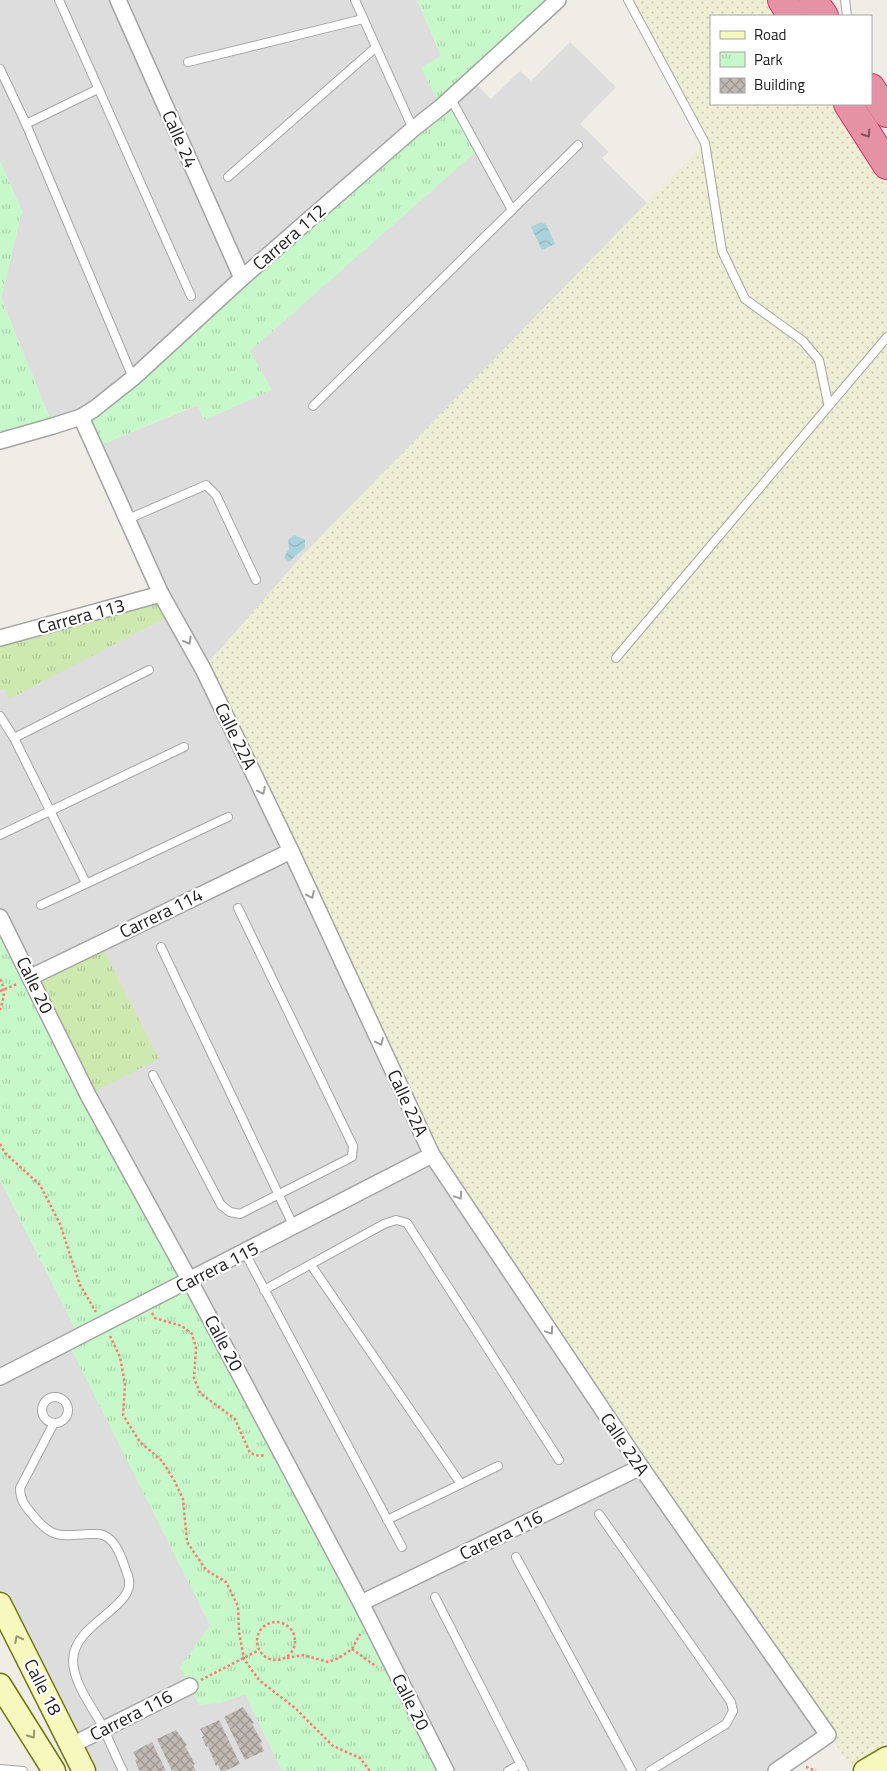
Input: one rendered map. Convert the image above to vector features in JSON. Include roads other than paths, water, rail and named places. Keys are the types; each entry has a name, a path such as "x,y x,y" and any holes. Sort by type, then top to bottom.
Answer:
{"highway":[{"path":"782,0 791,15"},
{"path":"813,0 823,15"},
{"path":"872,90 887,113"},
{"path":"849,105 887,165"}],"main road":[{"name":"Calle 18","path":"0,1604 84,1771"},
{"name":"Calle 18","path":"0,1685 8,1707 54,1771"},
{"path":"865,1771 887,1758"}],"street":[{"name":"Calle 24","path":"118,0 242,278"},
{"name":"Carrera 112","path":"0,441 81,417 133,378 242,278 413,129 451,99 558,0"},
{"name":"Calle 22A","path":"81,417 161,594 203,669 291,851 432,1155 641,1467 828,1735 776,1771"},
{"name":"Carrera 113","path":"0,638 161,594"},
{"name":"Carrera 114","path":"31,977 291,851"},
{"name":"Calle 20","path":"0,916 88,1095 190,1280 361,1603 446,1771"},
{"name":"Carrera 115","path":"0,1377 432,1155"},
{"name":"Carrera 116","path":"361,1603 641,1467"},
{"name":"Carrera 116","path":"72,1745 190,1686"}],"lane":[{"path":"58,0 191,296"},
{"path":"355,0 413,129"},
{"path":"628,0 705,143 722,251 745,299 802,341 819,360 828,403"},
{"path":"845,0 847,15"},
{"path":"188,62 364,19"},
{"path":"228,177 375,48"},
{"path":"0,69 26,124 133,378"},
{"path":"26,124 98,89"},
{"path":"451,99 512,210"},
{"path":"313,406 578,145"},
{"path":"616,658 828,403 887,337"},
{"path":"128,519 206,485 216,495 256,580"},
{"path":"14,738 148,670"},
{"path":"0,716 14,738 86,883"},
{"path":"0,835 184,748"},
{"path":"41,905 228,817"},
{"path":"154,1074 221,1204 230,1212 240,1214 349,1159 354,1152 238,908"},
{"path":"161,947 294,1227"},
{"path":"264,1290 384,1224 396,1220 407,1223 559,1460"},
{"path":"244,1253 402,1547"},
{"path":"311,1265 461,1484"},
{"path":"54,1423 20,1488 23,1503 45,1530 53,1534 100,1533 106,1536 117,1549 130,1583 125,1597 84,1633 77,1644 73,1660 83,1690 104,1729 123,1771"},
{"path":"387,1520 498,1466"},
{"path":"599,1514 731,1702 733,1711 726,1724 650,1771"},
{"path":"516,1557 632,1771"},
{"path":"436,1597 523,1768 508,1771"},
{"path":"0,1769 23,1771"}],"water":[{"path":"541,222 546,224 555,244 542,250 531,227"},
{"path":"294,535 305,540 305,547 289,562 284,558 289,548 288,540"}]}
